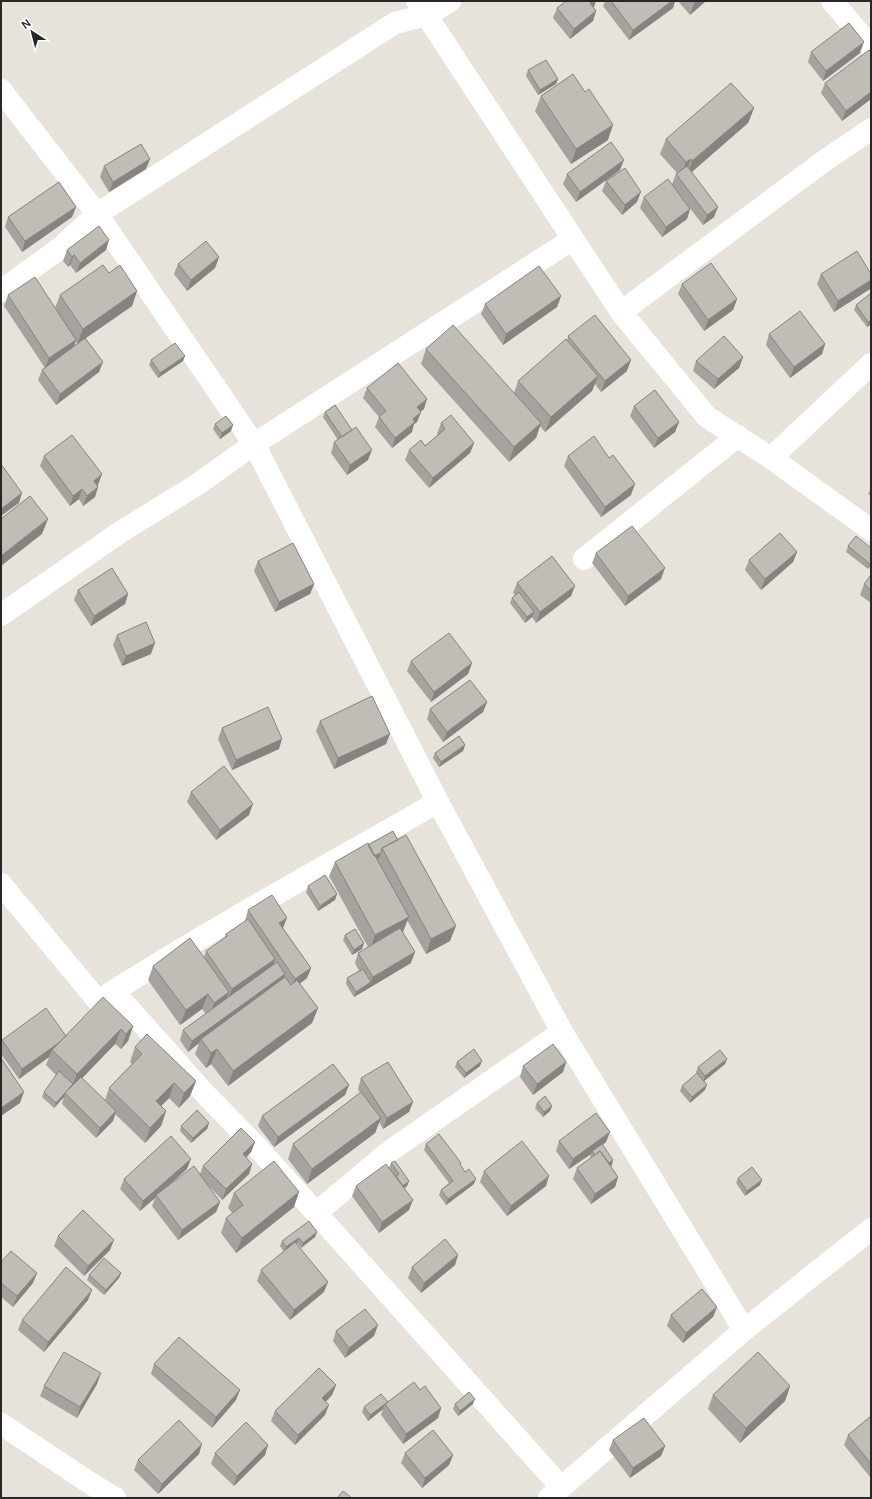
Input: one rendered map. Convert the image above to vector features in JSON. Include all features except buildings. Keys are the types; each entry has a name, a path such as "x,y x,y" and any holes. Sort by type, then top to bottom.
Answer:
{"street":[{"path":"1,291 60,248 97,214 395,23 422,8 450,1"},
{"path":"832,1 871,47"},
{"path":"422,8 621,312 707,417 771,458 871,530"},
{"path":"1,90 97,214 254,444 438,802 562,1032 744,1330"},
{"path":"621,312 824,161 871,128"},
{"path":"1,615 119,533 198,484 254,444 574,239"},
{"path":"771,458 871,364"},
{"path":"584,559 738,436"},
{"path":"98,1001 290,886 438,802"},
{"path":"1,884 98,1001 125,1004 316,1213 555,1493 744,1330 871,1229"},
{"path":"316,1213 390,1151 562,1032"},
{"path":"1,1424 89,1492 115,1498"}]}
